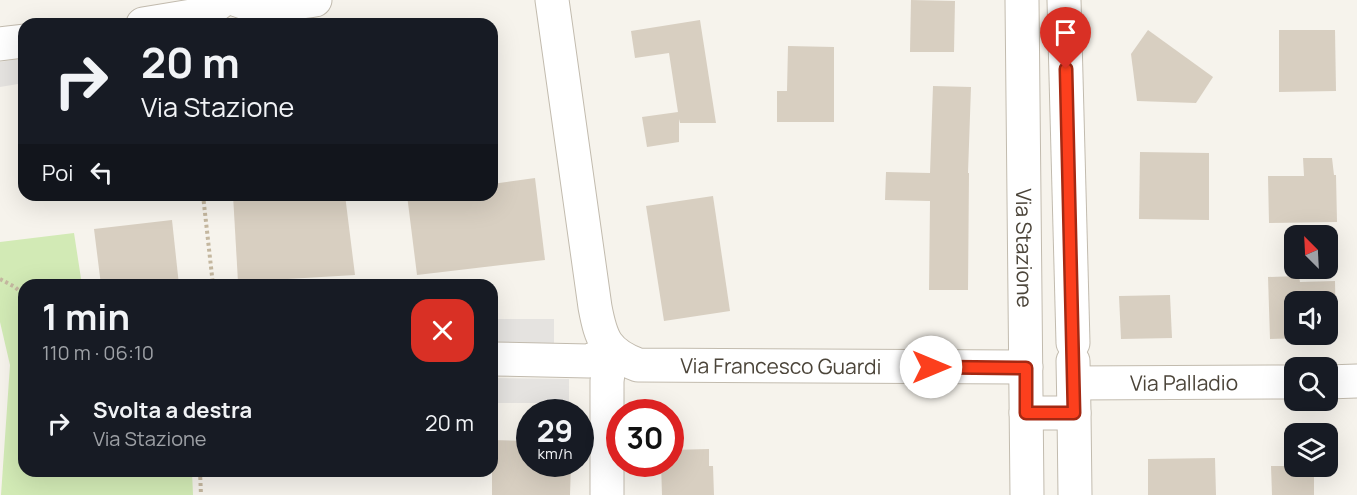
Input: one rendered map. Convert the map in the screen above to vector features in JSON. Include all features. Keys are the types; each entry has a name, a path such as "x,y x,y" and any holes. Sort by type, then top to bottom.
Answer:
{"street":[{"path":"180,18 204,14 223,0"},
{"path":"237,0 265,7 315,0"},
{"path":"552,0 595,307 601,333 611,351 607,381 607,495"},
{"name":"Via Stazione","path":"1022,0 1027,495"},
{"path":"1064,0 1075,495"},
{"path":"0,44 18,42"},
{"name":"Via Francesco Guardi","path":"611,351 638,365 1026,355 1073,343"},
{"path":"498,359 589,360 611,351"},
{"path":"1338,382 1357,381"},
{"name":"Via Palladio","path":"1026,413 1074,398 1284,383"}],"path":[{"path":"204,201 212,279"},
{"path":"0,279 18,290"},
{"path":"200,477 201,495"}],"green space":[{"path":"74,233 81,279 18,279 18,477 192,477 193,495 1,495 10,365 0,322 0,242"}],"shaded area":[{"path":"18,59 18,84 0,87 0,62"},
{"path":"498,319 554,319 554,344 498,343"},
{"path":"498,378 569,379 569,399 516,399 516,403 498,403"}],"building":[{"path":"911,0 955,1 954,52 910,52"},
{"path":"700,20 716,123 680,123 679,119 679,142 647,147 642,117 678,112 669,53 635,58 631,31"},
{"path":"1148,30 1213,77 1196,103 1137,101 1131,54"},
{"path":"1279,30 1335,30 1336,91 1279,92"},
{"path":"788,46 834,47 834,122 777,122 777,91 787,91"},
{"path":"933,86 971,87 968,290 929,290 930,201 885,200 886,172 930,173"},
{"path":"1140,152 1209,153 1209,220 1139,219"},
{"path":"1303,158 1332,158 1334,175 1336,175 1337,222 1269,223 1268,176 1304,176"},
{"path":"535,178 545,260 417,275 408,201 498,201 498,183"},
{"path":"713,196 730,311 664,321 646,206"},
{"path":"233,201 346,201 355,275 238,279"},
{"path":"172,220 178,279 100,279 94,229"},
{"path":"1284,276 1284,279 1300,279 1300,282 1335,281 1335,291 1284,291 1284,339 1270,339 1268,277"},
{"path":"1170,295 1172,338 1121,339 1119,296"},
{"path":"498,440 516,441 516,477 571,477 570,495 492,495 492,477 498,477"},
{"path":"709,449 709,466 713,466 714,495 662,495 661,477 684,477 684,450"},
{"path":"1215,458 1216,495 1148,495 1148,459"},
{"path":"1271,466 1284,466 1284,477 1314,477 1314,495 1272,495"}],"route":[{"path":"931,367 1026,368 1026,413 1074,413 1066,69"}]}
